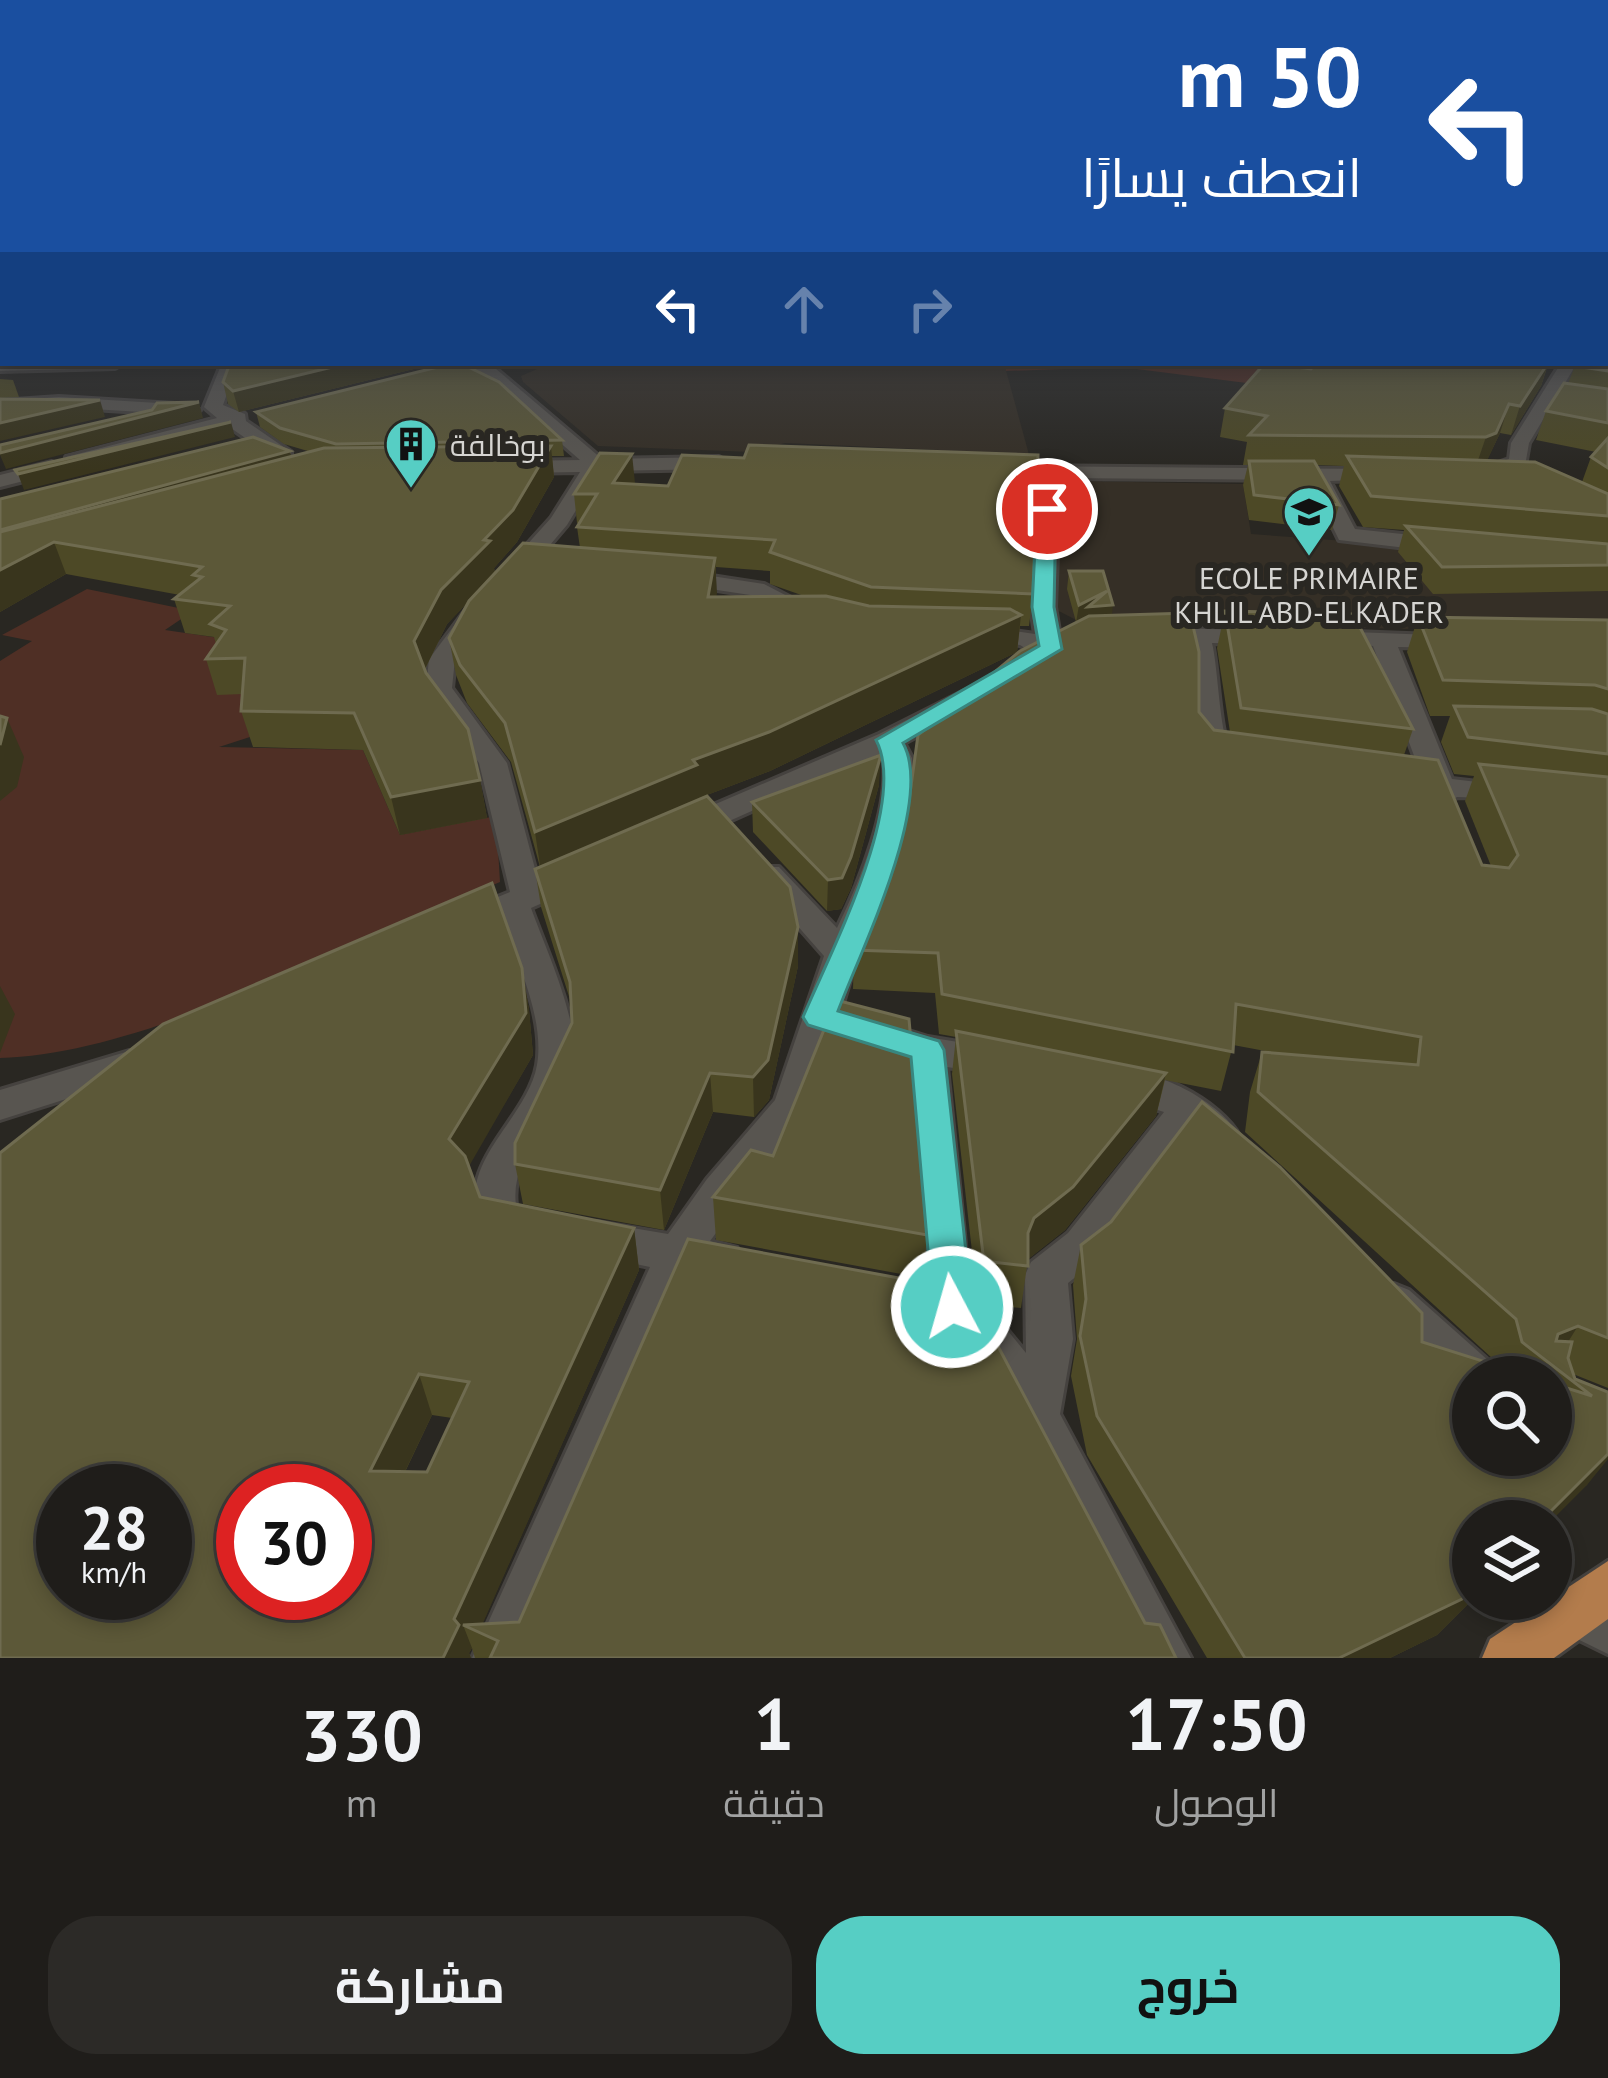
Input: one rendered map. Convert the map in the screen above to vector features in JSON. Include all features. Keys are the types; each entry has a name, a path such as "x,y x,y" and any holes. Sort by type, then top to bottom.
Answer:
{"main road":[{"path":"1509,1658 1598,1608"}],"street":[{"path":"22,403 62,366"},
{"path":"213,407 229,366"},
{"path":"444,366 396,381 464,366"},
{"path":"482,366 595,463"},
{"path":"1520,443 1531,473 1467,476 1515,466 1520,443 1545,399 1549,378 1566,366"},
{"path":"1545,399 1568,403"},
{"path":"0,406 22,403 173,411"},
{"path":"108,427 213,407 240,420 248,445 295,473"},
{"path":"0,478 275,415"},
{"path":"595,463 534,564 460,631 438,675 450,706 494,763 555,1067 493,1189 496,1214 506,1223 770,1271"},
{"path":"496,468 746,463"},
{"path":"983,471 1403,475"},
{"path":"1047,651 1043,607 1050,474"},
{"path":"1317,474 1347,536 1468,548"},
{"path":"652,576 755,589 831,622"},
{"path":"953,633 1007,634 1047,651"},
{"path":"1120,635 1472,641"},
{"path":"1198,636 1209,687 1210,748 1219,757 1252,763"},
{"path":"652,843 731,834 1047,651 1085,637"},
{"path":"1382,639 1459,830"},
{"path":"1415,728 1459,729"},
{"path":"499,1658 679,1253 721,1191 784,1122 841,954 868,897 900,788 898,758 889,740"},
{"path":"1370,780 1546,796"},
{"path":"731,834 841,954"},
{"path":"448,930 610,861"},
{"path":"819,1017 927,1050 1023,1065"},
{"path":"0,1105 95,1079 170,1048 68,1123"},
{"path":"927,1050 930,1302 1005,1359 1163,1658"},
{"path":"1084,1077 1150,1090 1189,1108 1256,1169"},
{"path":"1036,1415 1051,1340 1046,1275 1083,1246 1189,1108"},
{"path":"1362,1270 1452,1356"}],"shaded area":[{"path":"544,366 1005,366 1031,462 972,461 940,450 785,443 752,452 598,446 521,376"},
{"path":"1005,366 1332,366 1310,391 1121,367 1006,371"},
{"name":"ECOLE PRIMAIRE KHLIL ABD-ELKADER","path":"1078,481 1243,484 1251,534 1608,560 1608,632 1413,621 1408,629 1078,621 1051,607 1055,488"},
{"path":"87,589 193,611 165,630 240,641 218,694 256,693 253,736 219,747 363,750 400,835 496,816 500,882 253,991 185,1016 57,1052 0,1058 0,661 32,641 2,635"}],"building":[{"path":"229,366 337,366 233,391 223,382"},
{"path":"442,366 466,366 499,382 562,440 336,444 280,428 256,412"},
{"path":"1262,366 1546,366 1520,406 1509,404 1496,433 1486,437 1249,435 1267,416 1225,408"},
{"path":"1564,383 1608,389 1608,423 1546,411"},
{"path":"0,399 100,400 0,423"},
{"path":"199,402 0,453 0,445 152,410 157,403"},
{"path":"231,422 18,474 15,470"},
{"path":"253,437 290,451 0,530 0,499"},
{"path":"1608,438 1608,468 1591,457"},
{"path":"749,445 1038,455 1033,594 871,587 770,552 775,540 577,527 597,494 574,494 600,453 632,454 613,483 668,486 682,455 744,458"},
{"path":"551,446 513,510 484,540 490,541 441,590 414,641 426,673 468,729 480,780 391,797 354,713 241,711 245,658 206,659 226,630 210,624 230,606 174,599 202,577 193,575 202,567 54,542 0,570 0,532 324,448"},
{"path":"1347,456 1535,462 1608,494 1608,516 1371,496"},
{"path":"1249,461 1314,461 1339,505 1254,495"},
{"path":"1406,526 1608,544 1608,565 1442,567"},
{"path":"523,543 715,558 708,597 826,596 869,606 1010,609 1021,615 769,732 693,760 697,765 535,832 505,723 460,665 449,638 469,601"},
{"path":"1069,571 1103,571 1113,605 1088,607 1107,591 1079,605"},
{"path":"1225,611 1353,614 1413,729 1241,708"},
{"path":"1190,613 1199,652 1199,712 1214,730 1438,760 1482,865 1509,868 1518,855 1479,764 1608,777 1608,1338 1578,1326 1558,1334 1556,1341 1572,1342 1568,1356 1540,1356 1522,1342 1516,1319 1258,1092 1262,1052 1418,1065 1421,1037 1236,1004 1233,1052 942,994 938,953 854,950 909,801 918,735 1020,651 1089,616"},
{"path":"1418,617 1608,620 1608,689 1443,680"},
{"path":"1454,706 1592,709 1608,714 1608,754 1468,737"},
{"path":"0,716 7,718 0,745"},
{"path":"881,755 842,878 828,880 752,802"},
{"path":"707,796 790,887 798,927 768,1060 753,1077 710,1073 660,1190 515,1164 515,1143 572,1023 570,982 535,869"},
{"path":"492,883 522,968 526,1013 449,1139 465,1156 480,1197 634,1228 454,1619 459,1625 443,1658 0,1658 0,1153 163,1024"},
{"path":"836,1000 909,1019 927,1235 713,1197 751,1150 773,1156"},
{"path":"956,1031 1166,1073 1073,1187 1034,1218 1028,1233 1028,1266 992,1262 983,1254"},
{"path":"1202,1102 1280,1167 1422,1313 1422,1342 1466,1356 1452,1356 1452,1476 1572,1476 1572,1390 1592,1396 1572,1381 1572,1370 1575,1379 1608,1392 1608,1454 1562,1500 1452,1500 1452,1604 1339,1658 1245,1658 1097,1416 1080,1336 1086,1299 1081,1245 1111,1222"},
{"path":"688,1239 942,1286 992,1335 1145,1623 1160,1625 1176,1658 490,1658 498,1641 463,1625 519,1622"}],"place":[{"name":"بوخالفة","path":"411,490"},
{"name":"ECOLE PRIMAIRE KHLIL ABD-ELKADER","path":"1309,558"}],"route":[{"path":"952,1307 927,1050 819,1017 868,897 900,788 902,773 889,740 1050,649 1043,607 1047,509"}]}
